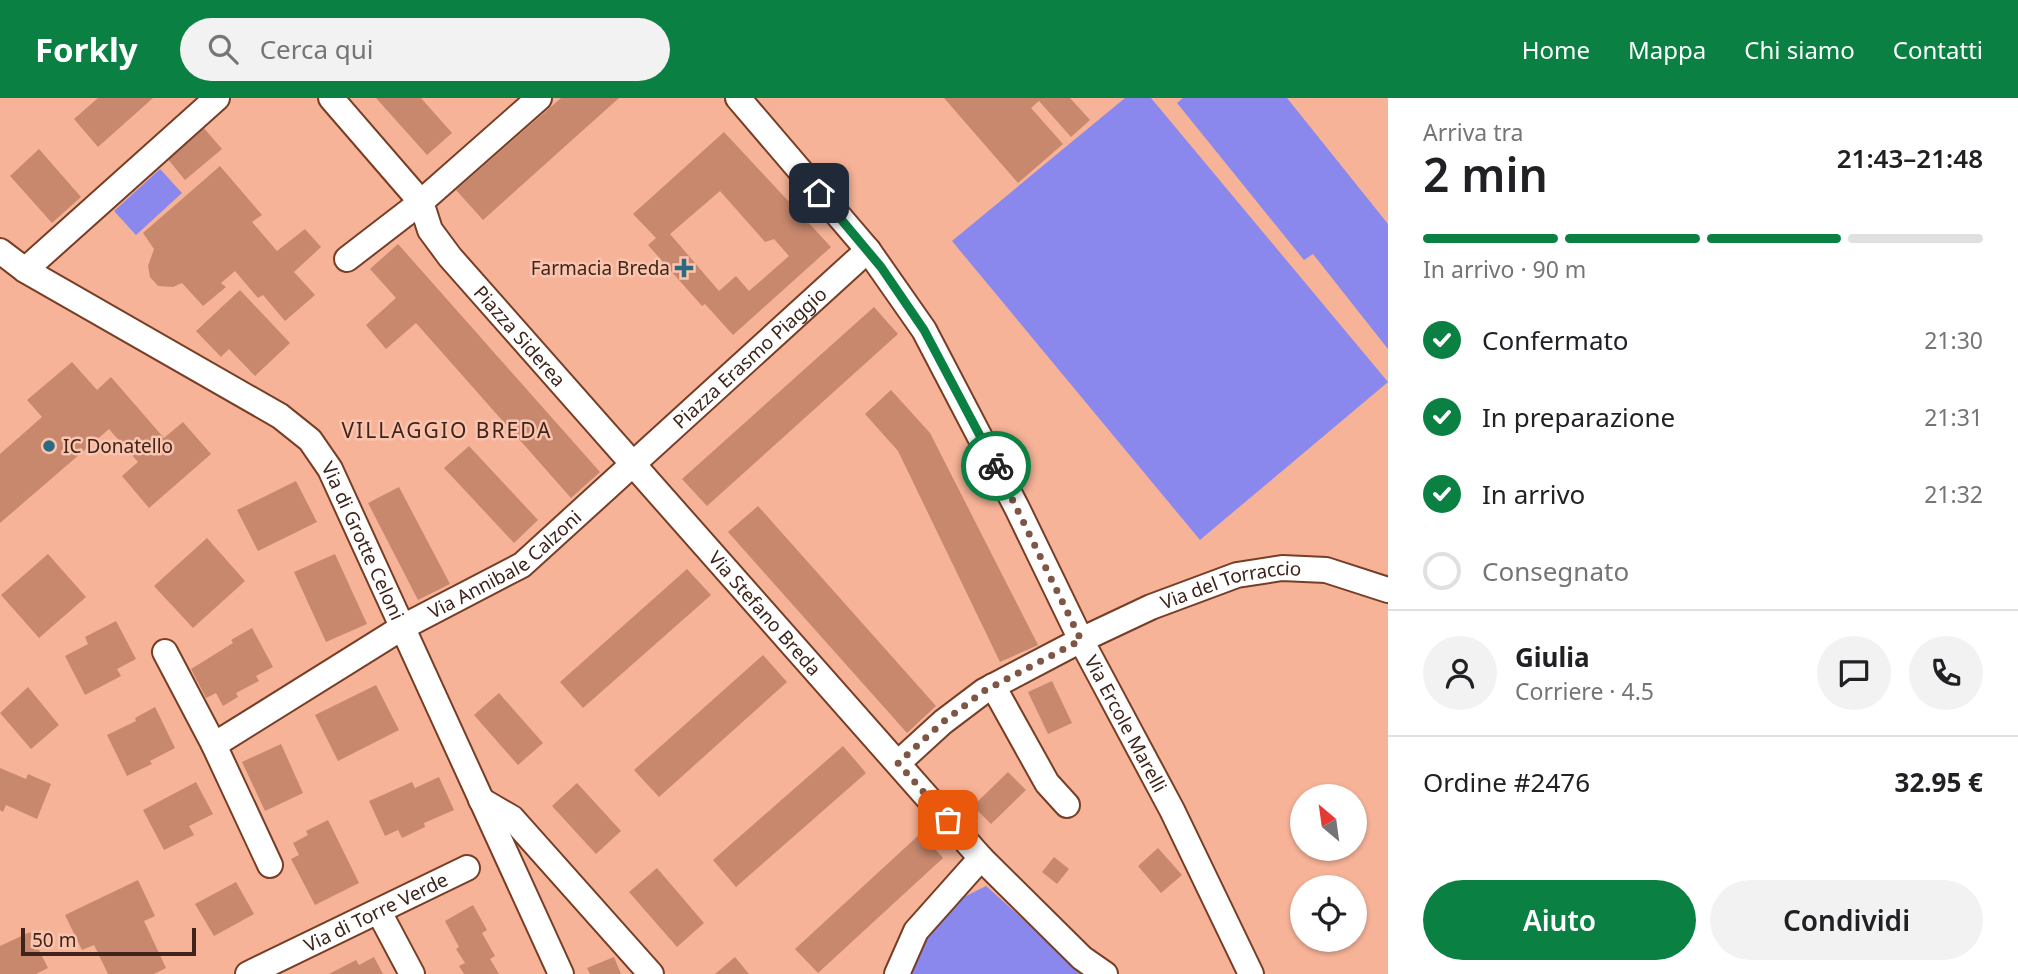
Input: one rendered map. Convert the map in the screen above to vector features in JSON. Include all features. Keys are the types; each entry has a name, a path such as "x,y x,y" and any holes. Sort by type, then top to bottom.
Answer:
{"street":[{"path":"24,270 217,98"},
{"path":"331,98 421,202"},
{"path":"347,259 421,202 539,98"},
{"name":"Via Ercole Marelli","path":"738,98 868,250 924,330 1017,508 1081,640 1172,810 1251,974"},
{"name":"Piazza Siderea","path":"421,202 430,230 450,257 631,465"},
{"name":"Piazza Erasmo Piaggio","path":"631,465 868,250"},
{"name":"Via di Grotte Celoni","path":"0,251 24,270 280,416 310,440 330,469 561,974"},
{"name":"Via Annibale Calzoni","path":"214,745 403,627 522,565 631,465"},
{"name":"Via Stefano Breda","path":"631,465 981,858 1082,958 1105,974"},
{"name":"Via del Torraccio","path":"898,763 943,722 993,686 1151,607 1237,575 1282,568 1326,570 1388,590"},
{"path":"165,652 214,745 270,865"},
{"path":"993,686 1047,783 1067,805"},
{"path":"481,800 513,818 651,974"},
{"path":"897,974 916,931 981,858"},
{"name":"Via di Torre Verde","path":"248,974 467,868"},
{"path":"379,912 412,974"}],"shaded area":[{"path":"1125,98 1151,98 1388,382 1200,540 952,241"},
{"path":"1183,98 1287,98 1388,224 1388,349 1313,254 1304,260 1177,103"},
{"path":"160,169 182,193 136,235 114,211"},
{"path":"986,886 1085,974 910,974 932,928 960,899"}],"building":[{"path":"98,98 153,98 98,147 74,119"},
{"path":"376,98 421,98 452,133 427,155"},
{"path":"561,98 619,98 483,220 456,190"},
{"path":"944,98 1070,98 1090,120 1071,137 1039,101 1031,108 1063,144 1018,183"},
{"path":"203,127 222,149 185,180 167,158"},
{"path":"724,132 831,247 733,335 705,304 702,306 648,245 656,238 633,214","holes":["720,191 765,242 774,239 789,256 749,291 736,276 719,291 670,234"]},
{"path":"39,149 81,197 52,223 10,176"},
{"path":"220,166 262,215 252,222 277,251 305,229 321,247 294,272 315,295 285,321 263,295 258,298 235,271 221,283 226,287 203,306 182,283 173,287 158,286 150,277 148,266 154,249 143,233"},
{"path":"398,244 600,472 571,498 416,323 386,349 366,325 396,298 370,269"},
{"path":"240,290 290,343 255,376 229,349 221,357 196,331"},
{"path":"874,307 898,334 707,506 682,479"},
{"name":"IC Donatello","path":"72,362 97,390 111,377 164,438 183,422 211,454 149,508 122,476 138,462 109,429 0,523 0,454 42,417 27,400"},
{"path":"891,390 930,433 1038,645 1000,662 898,451 865,414"},
{"path":"469,446 538,520 514,543 444,468"},
{"path":"296,481 317,522 258,551 237,510"},
{"path":"399,487 450,584 418,600 368,503"},
{"path":"758,506 936,706 907,733 728,532"},
{"path":"207,538 245,581 193,628 154,586"},
{"path":"48,554 86,597 39,638 1,595"},
{"path":"335,554 367,624 326,642 294,572"},
{"path":"687,569 711,595 583,708 560,682"},
{"path":"116,621 136,659 117,669 121,676 85,695 65,656 88,644 85,637"},
{"path":"252,628 273,667 256,676 259,681 236,693 238,697 223,706 216,693 206,698 191,669"},
{"path":"763,655 787,682 659,797 634,770"},
{"path":"1052,681 1072,723 1048,734 1028,692"},
{"path":"376,685 399,730 338,761 315,715"},
{"path":"28,687 59,725 31,749 0,713"},
{"path":"499,693 543,743 518,765 474,715"},
{"path":"155,707 175,748 150,761 152,764 127,776 107,735 136,721 135,718"},
{"path":"281,744 303,793 265,811 242,762"},
{"path":"843,746 866,773 736,887 713,860"},
{"path":"0,768 26,779 28,774 51,784 37,819 6,805 3,812 0,810"},
{"path":"1008,772 1026,790 991,824 973,806"},
{"path":"439,777 454,810 424,823 425,827 402,838 398,830 385,836 369,801 412,782 415,788"},
{"path":"196,782 213,814 189,826 194,835 164,850 143,810"},
{"path":"577,783 621,831 596,854 552,806"},
{"path":"328,820 359,883 315,905 291,859 299,855 293,843 308,835 306,831"},
{"path":"921,833 943,858 818,973 795,949"},
{"path":"1158,848 1182,875 1161,893 1138,866"},
{"path":"1054,857 1069,869 1057,884 1042,872"},
{"path":"657,868 704,923 677,947 629,892"},
{"path":"138,880 155,916 144,921 166,968 154,974 108,974 94,945 82,950 65,915"},
{"path":"236,882 254,914 214,936 195,904"},
{"path":"473,905 487,930 482,933 495,956 490,959 499,974 464,974 459,966 465,963 456,949 459,947 445,921"},
{"path":"30,932 48,968 36,974 0,974 0,946"},
{"path":"374,957 383,974 329,974 356,960 359,965"},
{"path":"614,957 621,974 590,974 587,968"},
{"path":"735,957 749,974 715,974"}],"way so far":[{"path":"948,820 898,763 943,722 984,691 1081,640 996,466"}],"place":[{"name":"Farmacia Breda","path":"684,268"},
{"name":"IC Donatello","path":"49,446"}],"district":[{"name":"VILLAGGIO BREDA","path":"447,430"}],"route":[{"path":"819,193 868,250 924,330 996,466"}]}
